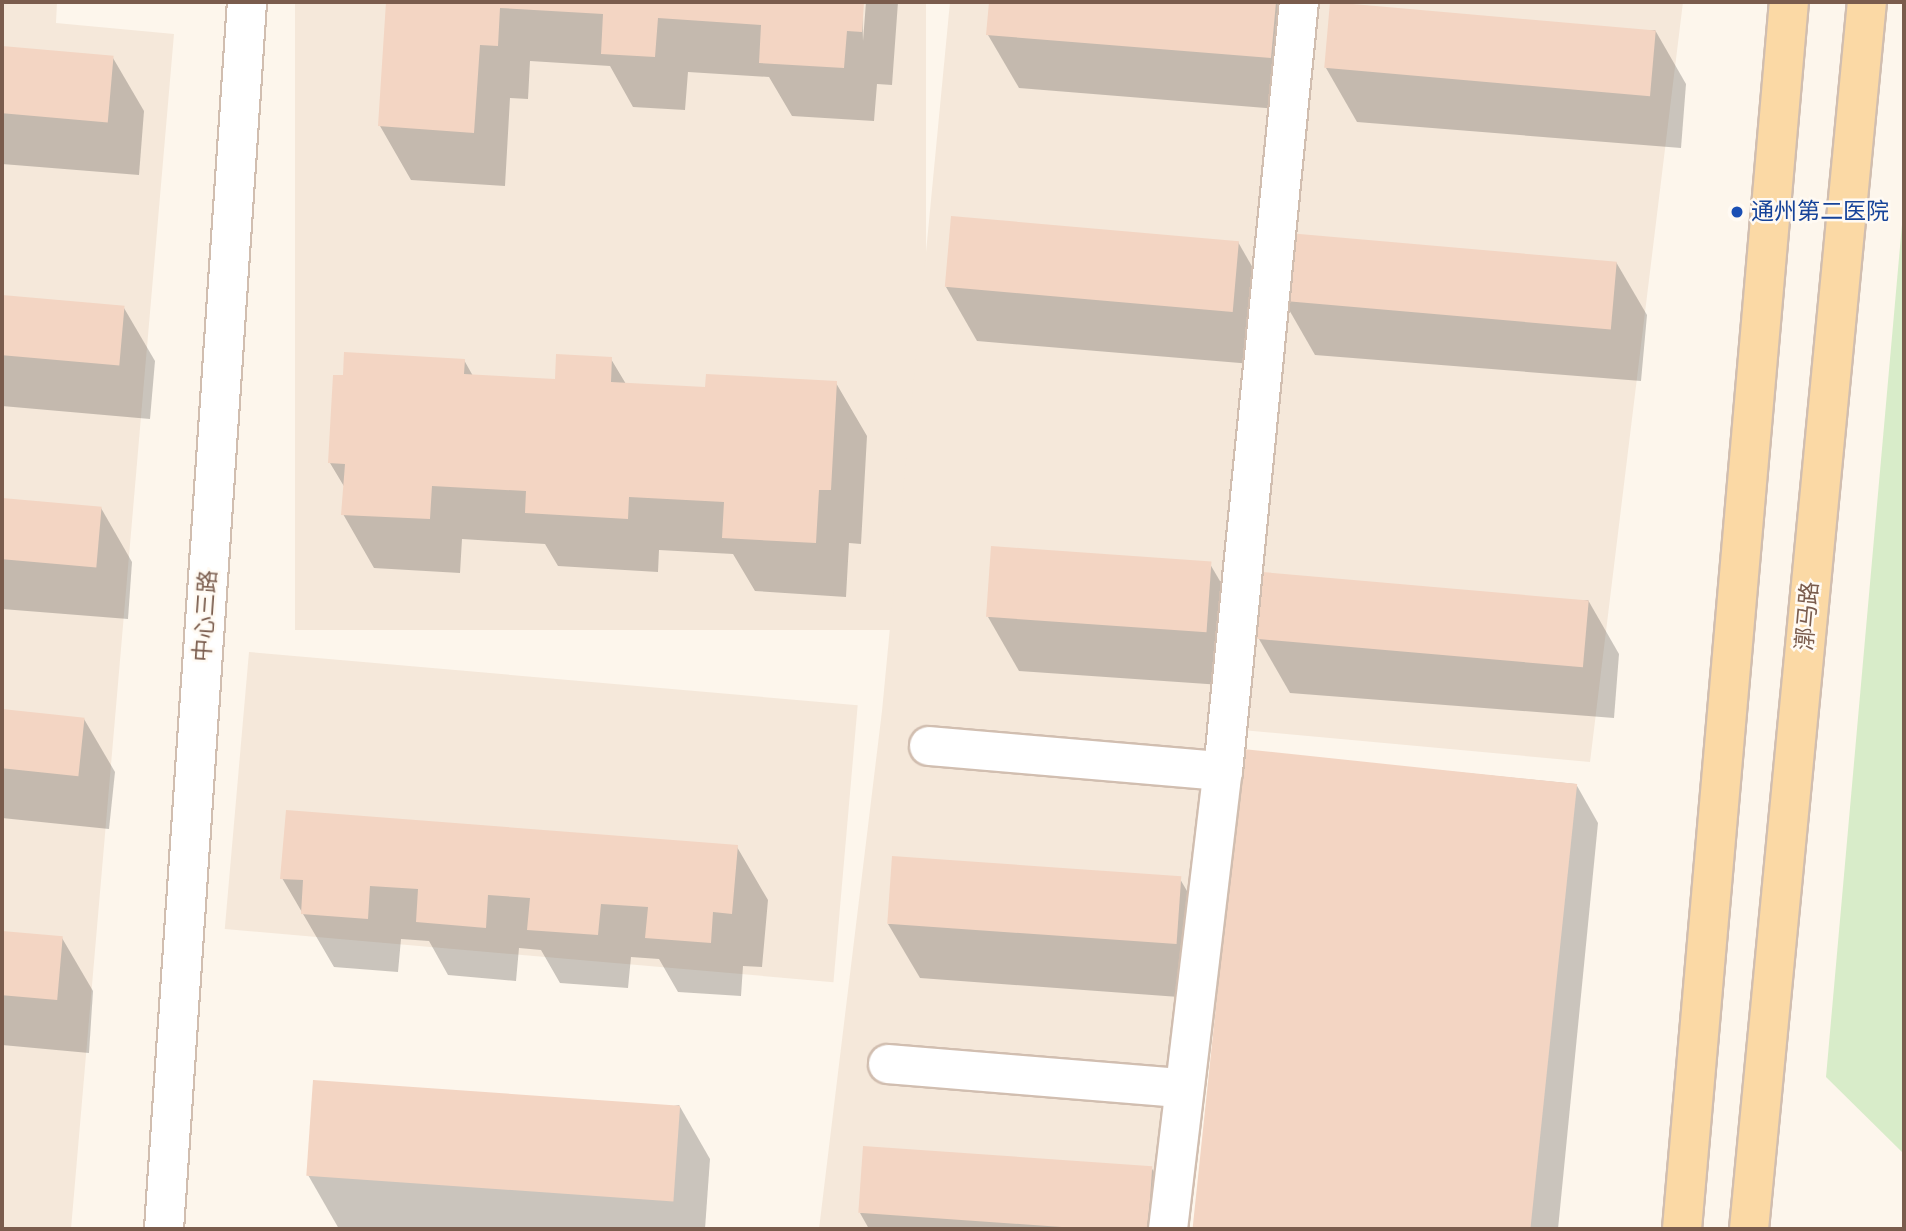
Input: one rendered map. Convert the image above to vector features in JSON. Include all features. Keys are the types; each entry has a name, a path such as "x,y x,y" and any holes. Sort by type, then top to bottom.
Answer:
{"main road":[{"path":"1682,1229 1789,2"},
{"name":"漷马路","path":"1749,1229 1867,2"}],"street":[{"name":"中心三路","path":"164,1229 247,2"},
{"path":"1168,1229 1182,1088 1223,771 1299,2"},
{"path":"929,746 1223,771"},
{"path":"888,1063 1182,1088"}],"shaded area":[{"path":"2,2 57,2 56,23 174,34 71,1229 2,1229"},
{"path":"295,2 926,2 926,630 295,630"},
{"path":"950,2 1683,2 1590,762 1231,729 1177,1229 819,1229 882,711"},
{"path":"249,652 858,705 833,982 225,929"}],"green space":[{"path":"1904,202 1904,1154 1826,1077"}],"building":[{"path":"386,2 864,2 862,32 847,31 844,68 759,63 761,25 658,18 655,57 601,54 603,14 500,8 498,46 480,45 474,133 378,126"},
{"path":"989,2 1276,2 1271,58 986,35"},
{"path":"1330,2 1656,30 1650,96 1324,68"},
{"path":"2,46 114,56 108,123 2,113"},
{"path":"951,216 1239,241 1233,312 945,287"},
{"path":"1288,233 1617,262 1611,330 1282,301"},
{"path":"2,295 125,306 119,365 2,355"},
{"path":"344,352 465,359 464,374 555,379 556,354 612,357 611,382 705,387 706,374 837,381 831,490 819,490 816,543 722,538 724,502 629,497 628,519 525,513 526,491 432,486 430,519 341,515 345,464 328,463 333,375 343,375"},
{"path":"2,498 102,507 96,567 2,559"},
{"path":"991,546 1211,561 1207,632 986,617"},
{"path":"1262,572 1589,601 1583,667 1256,639"},
{"path":"2,709 85,718 78,776 2,768"},
{"path":"1243,749 1577,784 1530,1229 1193,1228"},
{"path":"286,810 738,845 732,914 713,912 711,943 645,938 648,907 601,904 598,935 527,930 530,898 488,895 486,928 416,922 418,889 370,886 368,919 301,914 303,880 280,879"},
{"path":"892,856 1181,876 1177,944 887,924"},
{"path":"2,931 63,936 57,1000 2,995"},
{"path":"313,1080 680,1106 673,1201 306,1176"},
{"path":"863,1146 1152,1166 1148,1229 1089,1229 858,1213"}],"place":[{"name":"通州第二医院","path":"1737,212"}]}
